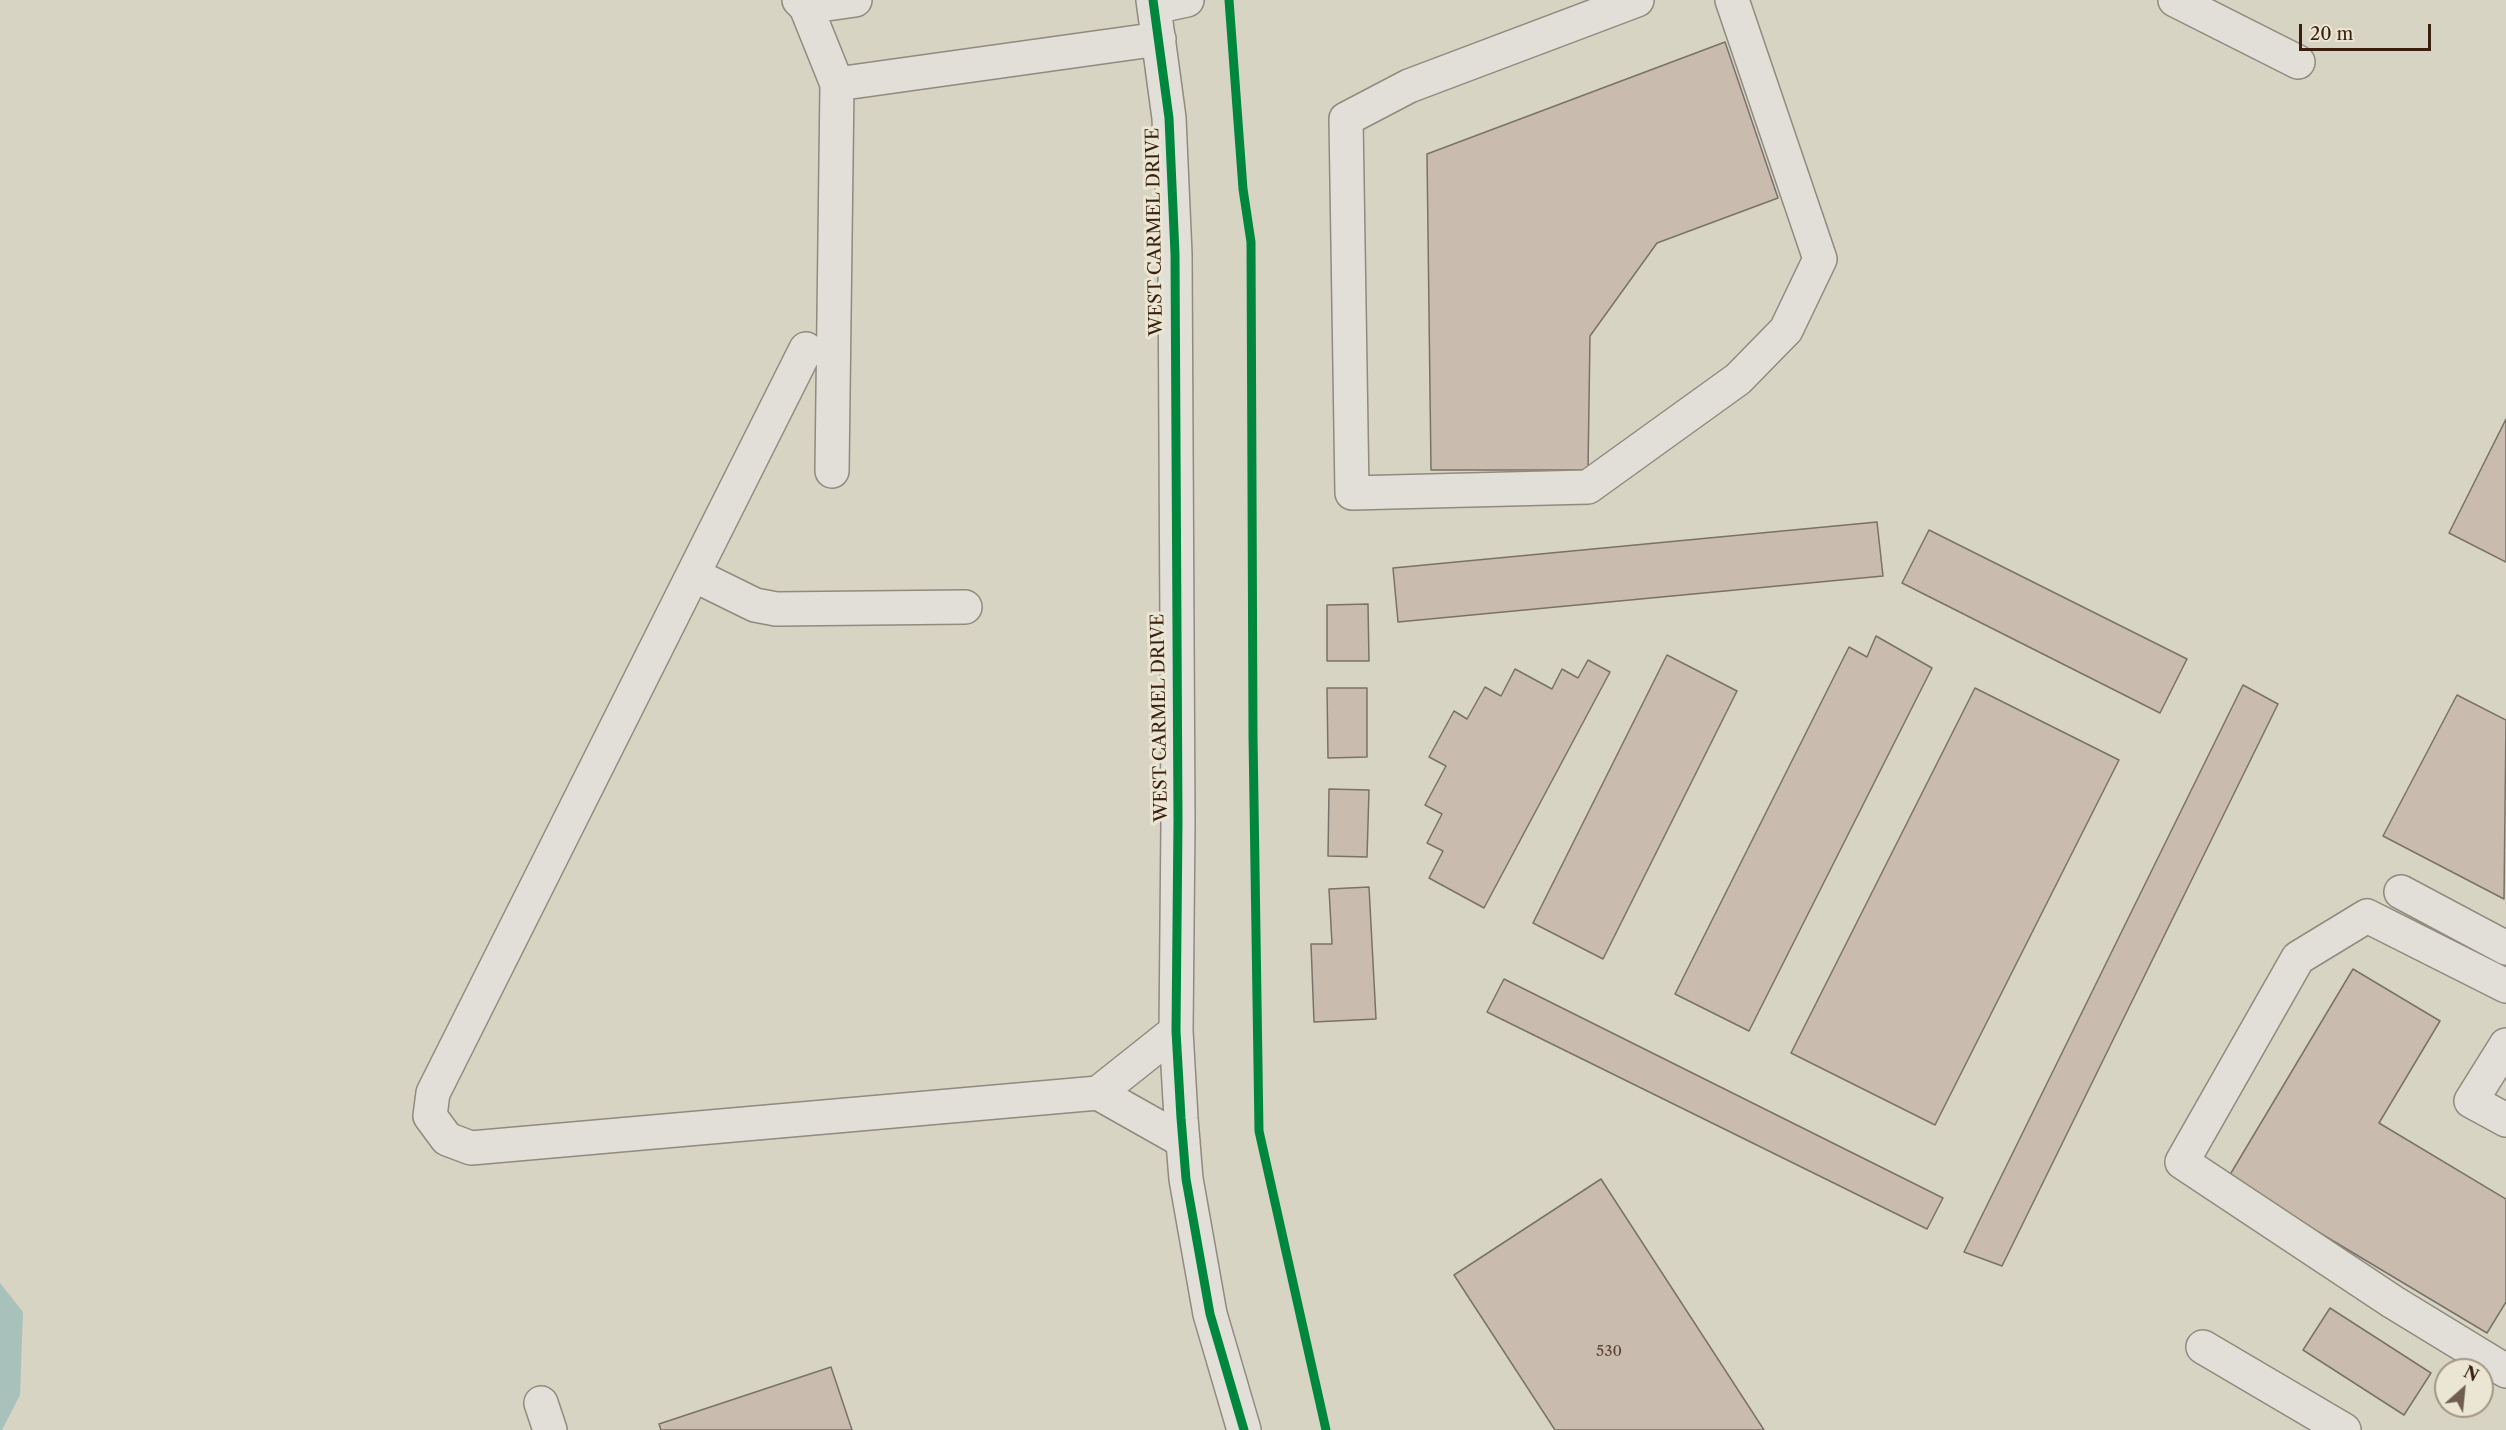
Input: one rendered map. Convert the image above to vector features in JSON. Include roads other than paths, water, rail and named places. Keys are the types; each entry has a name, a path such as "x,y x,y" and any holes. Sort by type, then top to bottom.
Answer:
{"street":[{"path":"832,471 837,84 803,4 855,0"},
{"path":"1153,3 1186,0"},
{"path":"1637,0 1409,86 1346,119 1352,493 1587,487 1738,379 1786,330 1820,259 1732,0"},
{"path":"2175,0 2298,62"},
{"name":"WEST CARMEL DRIVE","path":"1153,3 1169,118 1175,254 1178,821 1176,1031 1183,1141 1186,1179 1210,1314 1244,1430"},
{"path":"837,84 1159,39"},
{"path":"806,349 433,1093 430,1116 447,1139 471,1148 1098,1093 1176,1031"},
{"path":"694,575 755,605 776,609 965,607"},
{"path":"2401,892 2506,948"},
{"path":"2506,986 2367,916 2298,958 2182,1162 2393,1302 2506,1371"},
{"path":"2506,1045 2471,1101 2506,1120"},
{"path":"1098,1093 1183,1141"},
{"path":"2203,1347 2344,1430"}],"water":[{"path":"0,1283 23,1312 20,1395 2,1430 0,1430"}]}
